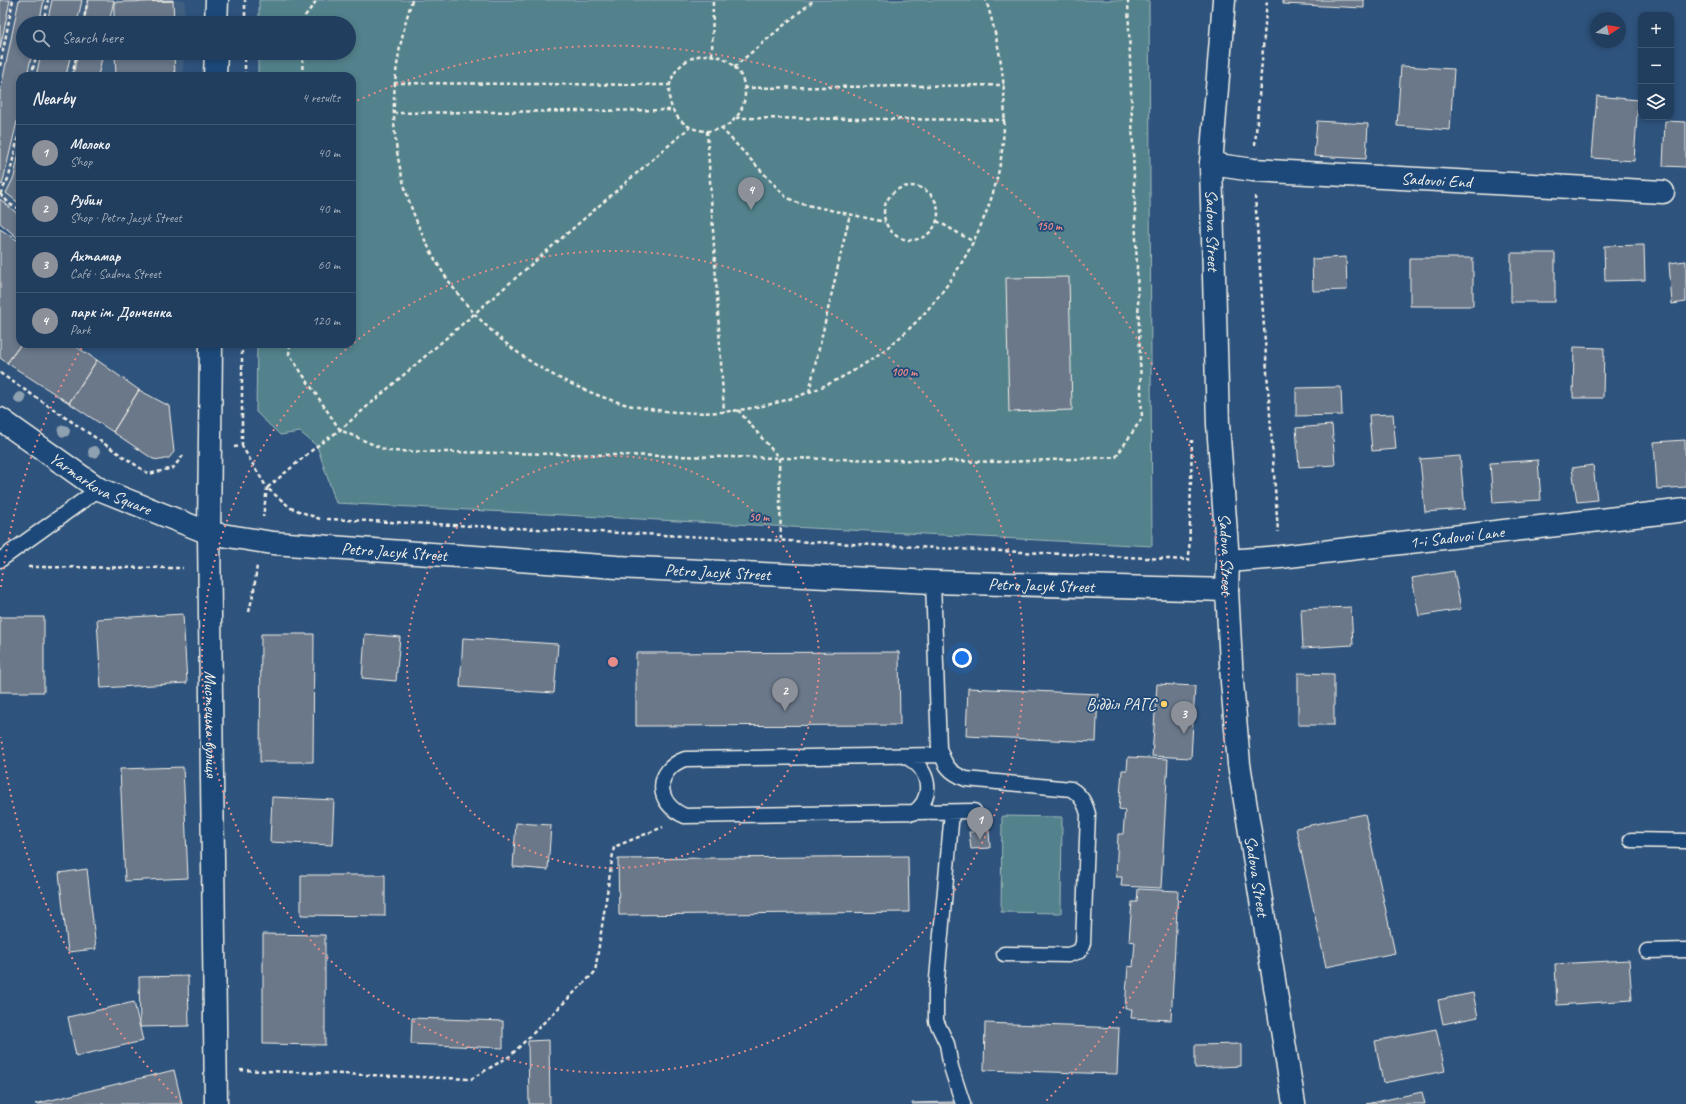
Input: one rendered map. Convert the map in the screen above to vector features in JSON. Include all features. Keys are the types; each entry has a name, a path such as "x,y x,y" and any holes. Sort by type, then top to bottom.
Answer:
{"street":[{"path":"216,16 217,0"},
{"name":"Sadova Street","path":"1224,0 1211,164 1218,424 1228,561 1227,590 1232,682 1239,764 1294,1104"},
{"path":"215,72 216,60"},
{"name":"Sadovoi End","path":"1211,164 1253,170 1662,192"},
{"name":"Мистецька вулиця","path":"211,348 208,533 216,1104"},
{"name":"Yarmarkova Square","path":"0,419 99,489 208,533"},
{"name":"1-i Sadovoi Lane","path":"1228,561 1280,557 1686,510"},
{"name":"Petro Jacyk Street","path":"208,533 273,543 617,567 933,582 1227,590"}],"lane":[{"path":"0,560 99,489"},
{"path":"933,582 939,748 943,761 950,771 966,779 1071,789 1078,793 1086,804 1088,814 1084,935 1080,951 1068,955 1004,954"},
{"path":"941,755 906,757 685,759 670,767 665,774 662,791 670,807 685,816 974,811"},
{"path":"906,757 913,760 923,770 927,784 925,799 922,805 913,813"},
{"path":"952,812 936,990 936,1021 947,1044 951,1067 963,1104"},
{"path":"1631,840 1686,841"},
{"path":"1647,951 1686,950"}],"path":[{"path":"0,66 13,0"},
{"path":"45,16 48,0"},
{"path":"85,16 88,0"},
{"path":"245,0 245,16"},
{"path":"305,16 317,0"},
{"path":"412,0 402,32 395,72 393,113 397,154 406,194 421,232 439,268 464,302 492,332 524,357 559,379 596,395 635,406 676,412 724,412 758,408 797,397 835,382 870,361 902,336 931,307 956,274 974,242 991,200 1001,160 1005,120 1004,84 998,38 986,0"},
{"path":"712,55 713,0"},
{"path":"734,67 814,0"},
{"path":"290,348 289,354 340,430 388,451 1005,462 1116,457 1142,418 1128,0"},
{"path":"1267,0 1253,170 1280,557"},
{"path":"705,54 712,55 724,59 734,67 744,82 745,95 742,107 736,118 721,128 702,131 690,127 679,120 672,110 669,97 669,85 674,73 682,63 693,57 705,54"},
{"path":"33,72 35,60"},
{"path":"73,72 75,60"},
{"path":"245,60 245,72"},
{"path":"302,72 303,60"},
{"path":"394,83 669,85"},
{"path":"744,88 1004,84"},
{"path":"393,113 672,110"},
{"path":"736,118 1005,120"},
{"path":"267,488 317,446 340,430 690,127"},
{"path":"721,128 786,197 798,203 885,222"},
{"path":"707,131 724,412"},
{"path":"16,146 9,177 0,194 11,205 16,207"},
{"path":"913,186 924,189 932,196 937,205 938,215 936,226 929,234 920,239 909,241 899,238 890,231 885,222 884,211 887,201 893,193 903,188 913,186"},
{"path":"809,392 850,214"},
{"path":"937,221 974,242"},
{"path":"242,348 242,446 267,488 291,508 319,519 781,542 1190,560 1192,436"},
{"path":"0,373 149,474 173,468 186,451 242,446"},
{"path":"738,410 779,458 781,542"},
{"path":"23,567 209,568"},
{"path":"215,1069 471,1079 510,1056 594,972 614,847 662,828 685,816"}],"shaded area":[{"path":"0,0 185,0 184,16 16,16 16,60 184,60 183,72 16,72 16,222 0,213"}],"green space":[{"path":"259,0 1149,0 1152,546 336,503 317,446 300,432 280,435 256,412 257,348 356,348 356,72 258,72 258,60 356,60 356,16 259,16"},
{"path":"1002,816 1062,817 1061,913 1001,912"}],"building":[{"path":"0,0 10,0 0,49"},
{"path":"19,0 44,0 41,16 16,16 16,60 30,60 28,72 16,72 16,126 2,185 0,184 0,93"},
{"path":"52,0 82,0 79,16 49,16"},
{"path":"88,0 114,0 111,16 85,16"},
{"path":"139,0 173,0 173,1 139,2"},
{"path":"1283,0 1364,0 1364,8 1283,4"},
{"path":"173,1 174,16 114,16 114,2"},
{"path":"39,60 69,60 67,72 37,72"},
{"path":"76,60 101,60 99,72 74,72"},
{"path":"115,60 174,60 175,72 116,72"},
{"path":"1401,66 1454,69 1450,130 1397,126"},
{"path":"1597,96 1638,100 1634,161 1592,158"},
{"path":"1317,121 1368,124 1366,159 1314,156"},
{"path":"1665,121 1686,122 1686,167 1663,166"},
{"path":"16,167 16,201 6,193 14,177"},
{"path":"0,199 16,213 16,237 0,223"},
{"path":"0,229 16,239 16,348 18,348 7,363 0,358"},
{"path":"1644,245 1645,280 1605,281 1604,246"},
{"path":"1511,253 1555,253 1555,302 1511,302"},
{"path":"1346,257 1347,290 1313,291 1312,259"},
{"path":"1410,258 1473,258 1473,306 1410,306"},
{"path":"1686,261 1686,302 1672,304 1669,263"},
{"path":"1069,277 1072,410 1009,412 1006,278"},
{"path":"1574,347 1604,348 1603,398 1573,398"},
{"path":"18,348 78,348 97,360 69,403 7,363"},
{"path":"97,360 139,390 113,432 69,403"},
{"path":"1341,387 1342,415 1296,416 1296,388"},
{"path":"139,390 169,406 174,452 169,458 161,460 153,459 113,432"},
{"path":"1393,414 1396,449 1372,451 1369,415"},
{"path":"1332,425 1335,465 1299,467 1296,428"},
{"path":"1685,440 1686,487 1657,489 1654,442"},
{"path":"1460,456 1465,509 1425,512 1420,459"},
{"path":"1538,460 1541,500 1493,503 1490,463"},
{"path":"1593,465 1597,500 1577,502 1572,468"},
{"path":"1454,571 1461,609 1419,616 1412,578"},
{"path":"1351,607 1353,645 1303,648 1301,609"},
{"path":"183,614 187,683 101,688 97,619"},
{"path":"0,617 44,617 44,692 0,692"},
{"path":"261,634 314,634 313,762 260,762"},
{"path":"365,634 400,637 396,681 362,678"},
{"path":"463,638 558,644 554,693 460,687"},
{"path":"899,652 900,725 636,726 636,653"},
{"path":"1298,673 1334,674 1334,725 1298,725"},
{"path":"1157,684 1195,686 1191,758 1152,756"},
{"path":"968,688 1098,694 1096,742 966,736"},
{"path":"1128,757 1168,759 1161,888 1121,886 1122,877 1116,877 1118,834 1123,834 1125,810 1119,809 1122,770 1127,770"},
{"path":"183,767 188,878 125,881 120,769"},
{"path":"272,797 334,800 332,845 270,842"},
{"path":"1365,814 1395,953 1326,967 1296,828"},
{"path":"516,823 551,825 548,870 513,867"},
{"path":"989,831 990,848 971,849 969,832"},
{"path":"908,856 909,912 619,915 618,859"},
{"path":"87,869 96,949 68,952 59,873"},
{"path":"301,875 385,875 385,916 301,915"},
{"path":"1138,889 1178,891 1171,1020 1131,1018 1132,1009 1125,1009 1128,966 1133,967 1135,942 1129,941 1132,902 1137,902"},
{"path":"263,934 325,935 325,1045 263,1044"},
{"path":"1629,960 1632,1000 1557,1005 1555,964"},
{"path":"188,976 189,1026 140,1027 139,977"},
{"path":"1473,993 1478,1017 1443,1024 1438,1000"},
{"path":"134,1002 143,1041 76,1056 68,1017"},
{"path":"412,1018 503,1021 503,1048 411,1044"},
{"path":"985,1023 1119,1028 1117,1074 984,1070"},
{"path":"1436,1029 1445,1071 1383,1083 1375,1041"},
{"path":"549,1040 550,1104 529,1104 528,1041"},
{"path":"1241,1044 1241,1066 1195,1068 1195,1045"},
{"path":"174,1070 182,1104 35,1104"},
{"path":"1422,1092 1425,1104 1366,1104"},
{"path":"953,1102 953,1104 912,1104 912,1103"}],"place":[{"name":"парк ім. Донченка","path":"751,210"},
{"name":"Відділ РАГС","path":"1164,704"},
{"name":"Рубин","path":"785,711"},
{"name":"Ахтамар","path":"1184,734"},
{"name":"Молоко","path":"980,840"}]}
